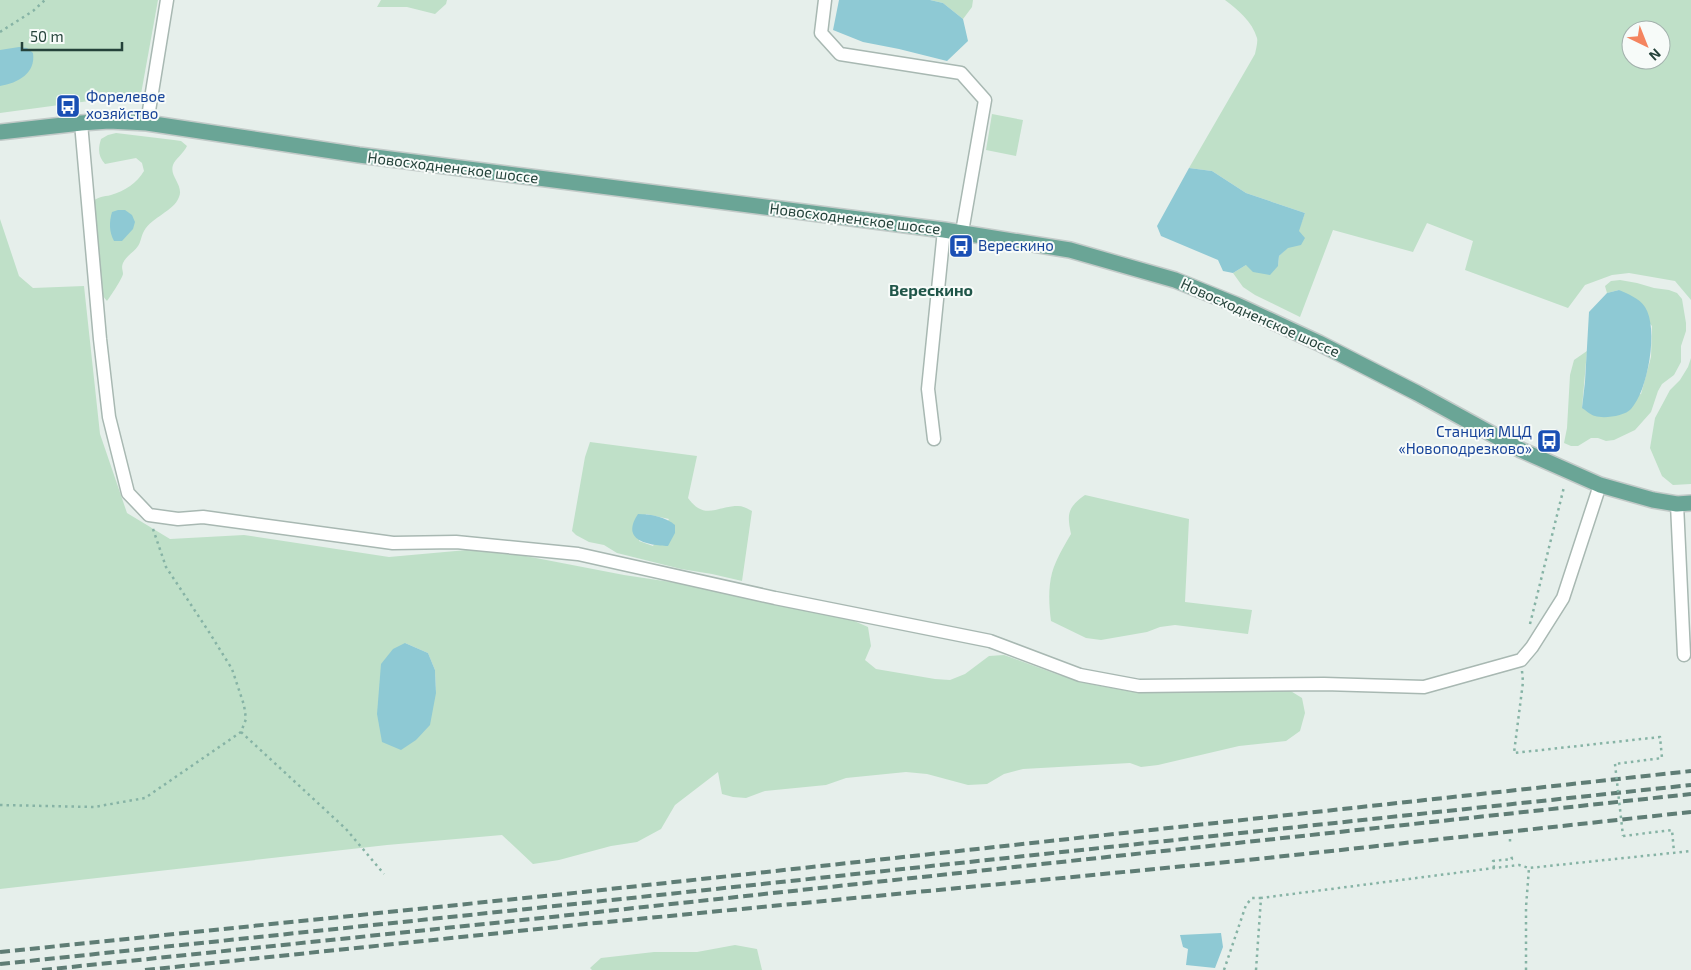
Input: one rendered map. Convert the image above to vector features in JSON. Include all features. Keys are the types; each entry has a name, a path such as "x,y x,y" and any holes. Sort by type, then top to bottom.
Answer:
{"main road":[{"name":"Новосходненское шоссе","path":"0,132 109,121 147,124 359,156 962,232 1070,250 1175,280 1237,305 1319,343 1417,393 1521,450 1600,485 1629,494 1684,504"}],"street":[{"path":"147,124 167,0"},
{"path":"825,0 820,33 840,54 961,73 985,100 962,232"},
{"path":"80,123 109,417 128,493 149,515 178,519 203,517 393,543 456,542 578,554 774,598 990,642 1080,675 1139,686 1324,684 1424,687 1521,660 1532,647 1563,598 1600,485"},
{"path":"934,439 928,388 944,230"},
{"path":"1684,504 1684,655"}],"path":[{"path":"0,32 33,11 45,0"},
{"path":"1528,631 1564,487"},
{"path":"0,805 94,807 145,798 241,732 246,719 244,705 232,669 166,568 149,515"},
{"path":"1521,660 1523,682 1514,753 1660,737 1662,758 1615,764 1623,836 1672,830 1674,853"},
{"path":"241,732 346,829 384,874"},
{"path":"1224,970 1246,905 1252,898 1519,865 1528,868 1691,851"},
{"path":"1494,868 1493,861 1512,859 1511,855"},
{"path":"1526,970 1528,868"},
{"path":"1256,970 1261,898"}],"green space":[{"path":"0,0 158,0 141,94 0,113"},
{"path":"381,0 447,0 446,4 435,14 407,7 377,7"},
{"path":"930,0 973,0 972,7 963,19 943,3"},
{"path":"1225,0 1691,0 1691,300 1675,281 1629,273 1612,275 1585,285 1568,308 1465,270 1473,241 1427,223 1413,252 1333,230 1300,317 1255,295 1243,287 1233,273 1246,265 1278,266 1279,256 1295,236 1305,213 1246,193 1212,171 1189,168 1255,54 1257,40 1255,32 1244,16"},
{"path":"992,114 1023,120 1016,156 986,150"},
{"path":"116,133 181,141 187,146 174,163 172,169 180,188 179,197 173,206 152,222 144,231 140,243 123,263 123,274 107,301 102,295 92,202 126,189 144,171 142,163 136,158 105,164 99,152 101,139"},
{"path":"0,219 19,276 33,288 84,286 100,434 127,513 170,539 244,535 389,557 467,550 510,553 624,575 684,584 852,620 868,627 871,646 865,660 876,669 950,680 965,674 989,656 1004,655 1059,675 1095,685 1140,693 1289,690 1302,698 1305,713 1300,731 1286,741 1239,746 1158,765 1141,767 1130,763 1023,769 1004,774 987,784 968,785 927,774 906,772 846,778 826,785 765,791 746,798 722,794 718,772 675,805 661,829 637,842 533,864 502,835 387,845 0,889","holes":["405,643 428,653 435,670 436,693"]},
{"path":"1620,280 1669,290 1677,293 1682,299 1686,331 1681,346 1681,362 1674,375 1662,384 1651,412 1635,430 1614,440 1606,441 1591,438 1578,446 1571,446 1564,443 1567,428 1570,375 1574,360 1587,351 1582,408 1641,394 1651,357 1652,326 1619,290 1607,293 1605,286 1611,281"},
{"path":"1691,358 1691,484 1673,485 1662,476 1650,448 1655,418 1670,390 1680,380 1688,367"},
{"path":"590,442 697,456 688,498 694,505 705,511 738,506 752,511 742,581 681,569 617,553 604,545 589,542 576,535 572,531 585,457","holes":["646,514 669,519 653,546 639,541"]},
{"path":"1085,495 1189,519 1185,602 1252,610 1248,634 1175,625 1101,640 1086,638 1051,621 1049,597 1052,573 1071,534 1070,512 1075,504"},
{"path":"735,945 757,949 762,970 592,970 590,968 601,958 654,952 697,952"}],"water":[{"path":"839,0 930,0 943,3 963,19 968,41 947,61 863,42 833,30"},
{"path":"19,47 27,48 33,53 32,66 19,80 0,86 0,50"},
{"path":"1189,168 1212,171 1246,193 1305,213 1299,231 1305,238 1301,245 1288,248 1279,256 1278,266 1270,275 1253,272 1246,265 1233,273 1223,271 1218,260 1161,236 1157,226"},
{"path":"125,210 132,215 135,222 133,229 122,241 114,241 110,231 110,219 112,212"},
{"path":"1619,290 1637,299 1645,307 1651,329 1650,359 1642,388 1631,409 1619,415 1599,417 1591,415 1582,408 1589,312 1607,293"},
{"path":"638,514 658,516 675,525 675,533 668,546 645,543 634,536 632,530 633,523"},
{"path":"405,643 428,653 435,670 436,693 430,725 416,740 401,750 382,742 377,714 381,664 393,649"},
{"path":"1221,933 1223,947 1215,968 1186,965 1188,949 1183,947 1180,935"}],"railway":[{"path":"0,952 583,892 1691,771"},
{"path":"0,964 1691,785"},
{"path":"42,970 1691,794"},
{"path":"145,970 586,924 1248,860 1691,812"}],"place":[{"name":"Форелевое хозяйство","path":"68,106"},
{"name":"Верескино","path":"961,246"},
{"name":"Станция МЦД «Новоподрезково»","path":"1549,441"}],"district":[{"name":"Верескино","path":"931,290"}]}
